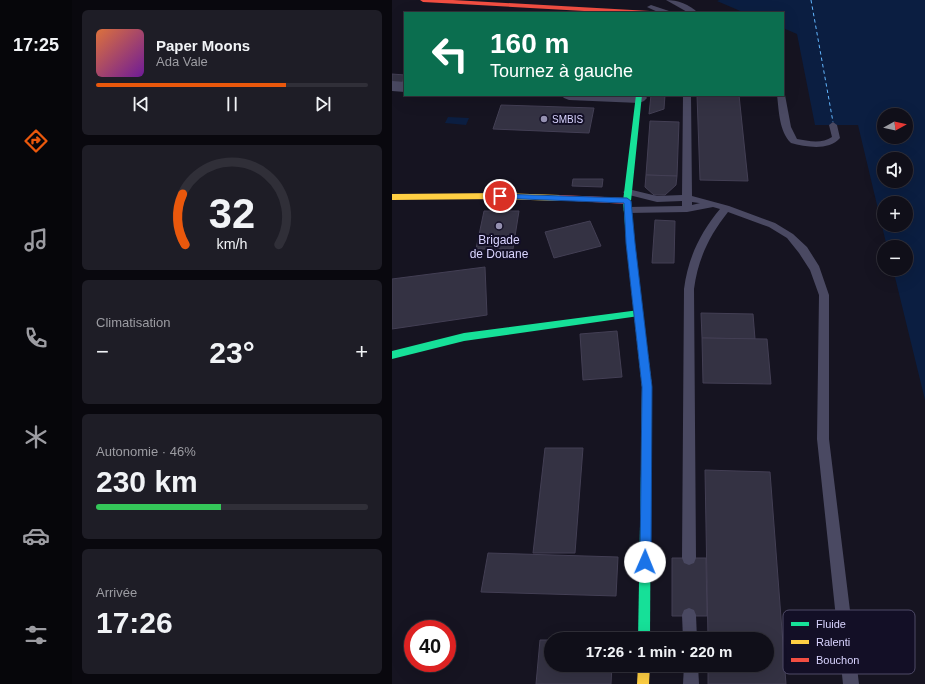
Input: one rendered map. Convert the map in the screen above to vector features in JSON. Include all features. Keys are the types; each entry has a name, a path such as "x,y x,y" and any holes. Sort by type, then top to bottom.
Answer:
{"street":[{"path":"423,0 463,1 595,11 651,8"},
{"path":"392,86 404,86"},
{"path":"639,96 628,201 647,387 648,423 644,632"},
{"path":"392,197 500,196 628,201"},
{"path":"392,355 464,337 639,313"},
{"path":"643,684 644,672"}],"lane":[{"path":"669,0 692,12"},
{"path":"651,8 663,12"},
{"path":"687,96 687,209"},
{"path":"781,96 788,132 790,138 794,141 826,144 832,142 836,138 833,125"},
{"path":"628,201 686,198 726,208 772,225 790,236 803,250 815,269 824,295 823,439 843,610"},
{"path":"628,201 687,209 714,204"},
{"path":"689,558 690,276 696,254 705,236 726,208"},
{"path":"689,615 690,632"},
{"path":"691,672 692,684"},
{"path":"850,674 851,684"}],"water":[{"path":"925,0 925,400 895,276 913,276 913,240 885,240 883,232 913,232 913,196 877,196 877,205 858,125 815,125 797,34 784,28 784,12 743,12 717,1"},
{"path":"448,117 469,118 466,125 445,123"}],"building":[{"path":"392,74 404,75 402,83 392,82"},
{"path":"651,96 665,96 664,109 649,114"},
{"path":"697,96 739,96 748,181 700,180"},
{"name":"SMBIS","path":"501,105 594,108 589,133 493,129"},
{"path":"650,121 679,122 677,176 646,175"},
{"path":"646,175 677,176 676,185 665,195 654,195 645,187"},
{"path":"573,179 603,179 602,187 572,186"},
{"path":"484,211 519,211 513,249 476,249"},
{"path":"655,220 675,221 674,263 652,263"},
{"path":"590,221 601,246 554,258 545,232"},
{"path":"485,267 487,315 392,329 392,279"},
{"path":"701,313 753,314 755,339 702,338"},
{"path":"617,331 622,377 583,380 580,334"},
{"path":"702,338 767,339 771,384 703,383"},
{"path":"545,448 583,448 575,553 533,553"},
{"path":"705,470 770,472 783,644 783,674 785,674 786,684 708,684 708,672 774,672 774,632 708,632"},
{"path":"488,553 618,557 616,596 481,592"},
{"path":"672,558 706,558 707,616 672,616"},
{"path":"540,640 544,640 544,672 612,672 611,684 536,684"}],"ferry route":[{"path":"811,0 833,122"}],"traffic: fast":[{"path":"631,250 627,201 639,96"},
{"path":"392,355 464,337 639,313"},
{"path":"644,632 646,469"}],"traffic: slow":[{"path":"392,197 500,196 560,198"},
{"path":"631,250 647,387 646,469"},
{"path":"643,684 644,672"}],"traffic: jam":[{"path":"423,0 633,12"},
{"path":"560,198 627,201"}],"place":[{"name":"SMBIS","path":"544,119"},
{"name":"Brigade de Douane","path":"499,226"}],"route":[{"path":"500,196 627,201 630,243 647,387 648,423 645,562"}]}
